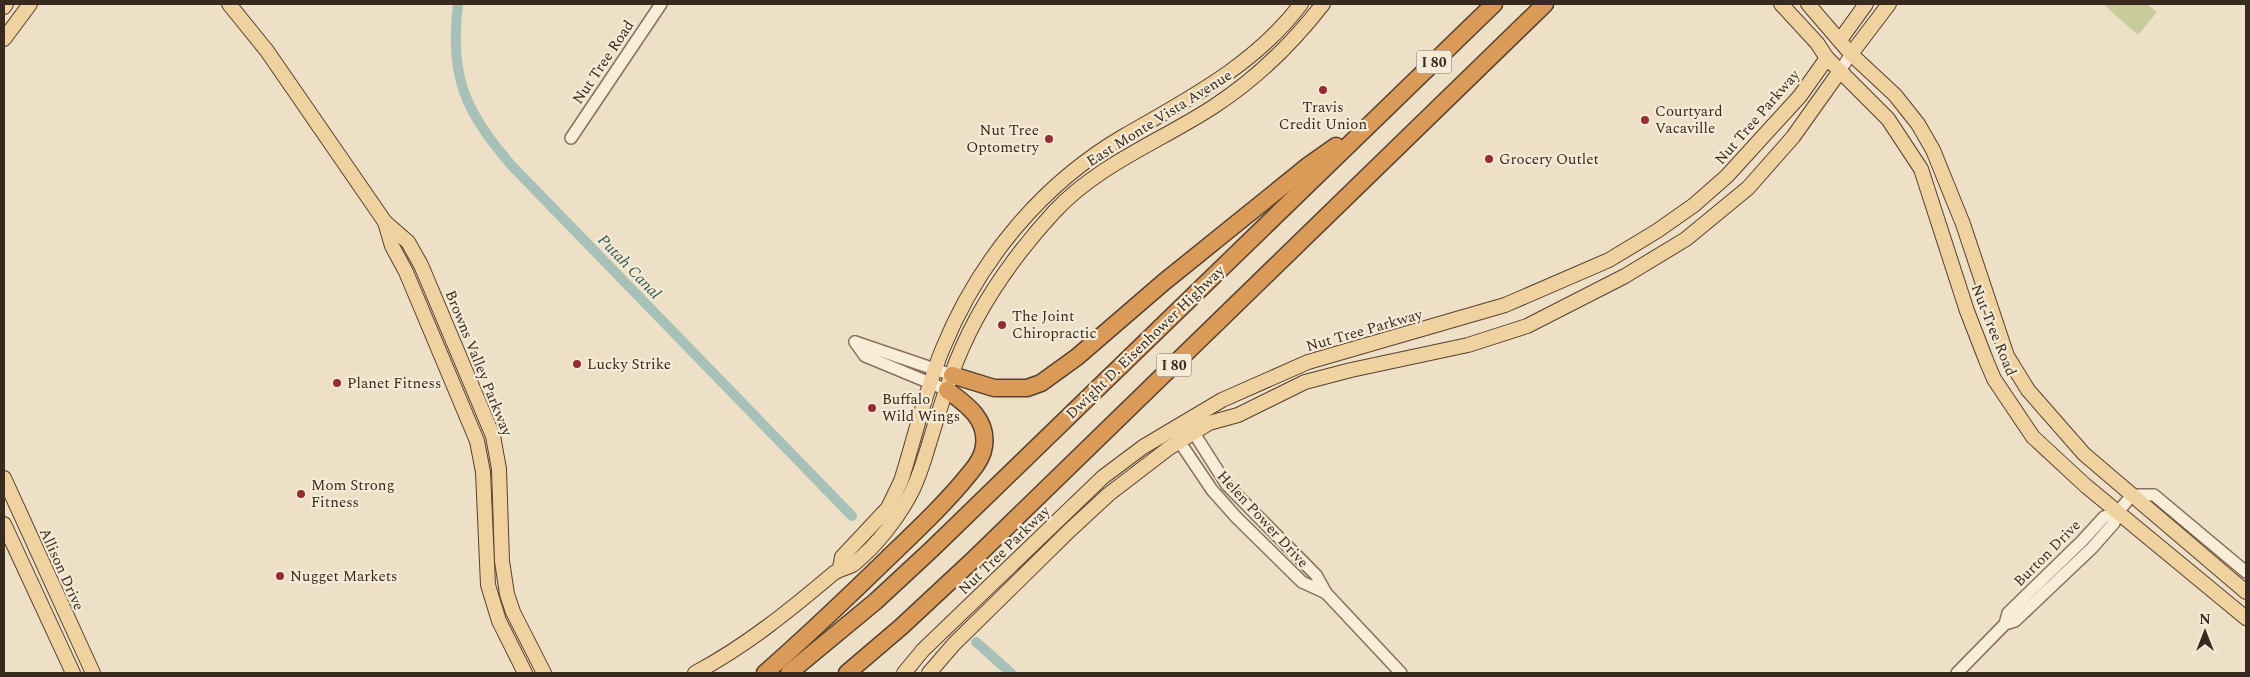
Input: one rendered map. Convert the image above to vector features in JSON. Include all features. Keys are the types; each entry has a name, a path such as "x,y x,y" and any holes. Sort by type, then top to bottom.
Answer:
{"highway":[{"name":"Dwight D. Eisenhower Highway","path":"789,673 876,601 932,549 1494,4"},
{"name":"I 80","path":"847,673 901,627 974,559 1545,4"},
{"path":"1496,53 1558,4"},
{"path":"949,382 994,388 1027,388 1041,383 1077,357 1164,282 1309,165 1375,119"},
{"path":"765,673 905,542 970,474 980,460 984,448 985,434 980,421 962,401 949,382"}],"main road":[{"path":"4,39 30,4"},
{"name":"Browns Valley Parkway","path":"229,4 267,51 385,222 408,242 421,265 473,386 497,451 504,578 510,603 544,673"},
{"name":"East Monte Vista Avenue","path":"840,568 842,557 881,518 894,498 901,481 935,368 952,326 996,253 1047,192 1096,154 1224,77 1280,28 1301,4"},
{"name":"East Monte Vista Avenue","path":"695,673 787,613 840,568 853,565 892,522 905,504 917,480 949,382 964,343 994,287 1022,248 1051,215 1091,178 1211,108 1237,90 1269,65 1324,4"},
{"name":"Nut Tree Road","path":"1781,4 1827,58 1888,119 1921,169 1969,316 1994,379 2032,437 2086,486 2246,618"},
{"name":"Nut Tree Road","path":"1808,4 1851,54 1895,95 1918,124 1933,150 1960,216 2007,356 2018,375 2048,414 2084,454 2246,592"},
{"path":"1840,40 1866,4"},
{"path":"1851,54 1889,4"},
{"name":"Nut Tree Parkway","path":"928,673 977,621 1109,494 1179,441 1190,426 1222,400 1308,362 1505,305 1609,260 1657,232 1694,205 1727,176 1800,96 1827,58"},
{"name":"Nut Tree Parkway","path":"904,673 923,650 1103,477 1171,429 1209,424 1238,415 1305,382 1351,370 1468,346 1527,326 1626,276 1686,239 1748,188 1793,137 1840,71"},
{"path":"1113,164 1112,154 1117,149 1179,114 1185,102"},
{"path":"1051,215 1056,198 1095,164 1096,154"},
{"name":"Browns Valley Parkway","path":"385,222 392,246 403,266 432,332 480,451 484,492 485,551 488,585 499,622 525,673"},
{"path":"403,266 412,268 429,302 441,312"},
{"path":"432,332 446,348 462,384 473,386"},
{"path":"473,386 460,398 474,406 488,441 497,451"},
{"name":"Allison Drive","path":"4,478 93,673"},
{"path":"484,492 490,498 492,540 501,544"},
{"path":"4,524 73,673"}],"street":[{"name":"Nut Tree Road","path":"571,138 661,4"},
{"name":"Nut Tree Parkway","path":"1827,58 1840,40"},
{"name":"Nut Tree Parkway","path":"1840,71 1851,54"},
{"path":"855,342 935,368 949,382 930,384 865,356 855,342"},
{"name":"Helen Power Drive","path":"1190,426 1227,485 1316,575 1326,593 1401,673"},
{"name":"Helen Power Drive","path":"1171,429 1212,490 1236,517 1302,582 1326,593"},
{"name":"Burton Drive","path":"1957,673 2005,624 2015,621 2092,548 2114,523 2118,512 2132,495"},
{"path":"2132,495 2154,495 2246,572"}],"green space":[{"path":"2103,4 2147,4 2157,12 2138,35"}],"waterway":[{"name":"Putah Canal","path":"458,4 456,52 459,73 464,92 482,128 512,166 852,516"},
{"name":"Putah Canal","path":"976,642 1011,673"}],"place":[{"name":"Travis Credit Union","path":"1323,90"},
{"name":"Courtyard Vacaville","path":"1645,120"},
{"name":"Nut Tree Optometry","path":"1049,139"},
{"name":"Grocery Outlet","path":"1489,159"},
{"name":"The Joint Chiropractic","path":"1002,325"},
{"name":"Lucky Strike","path":"577,364"},
{"name":"Planet Fitness","path":"337,383"},
{"name":"Buffalo Wild Wings","path":"872,408"},
{"name":"Mom Strong Fitness","path":"301,494"},
{"name":"Nugget Markets","path":"280,576"}]}
